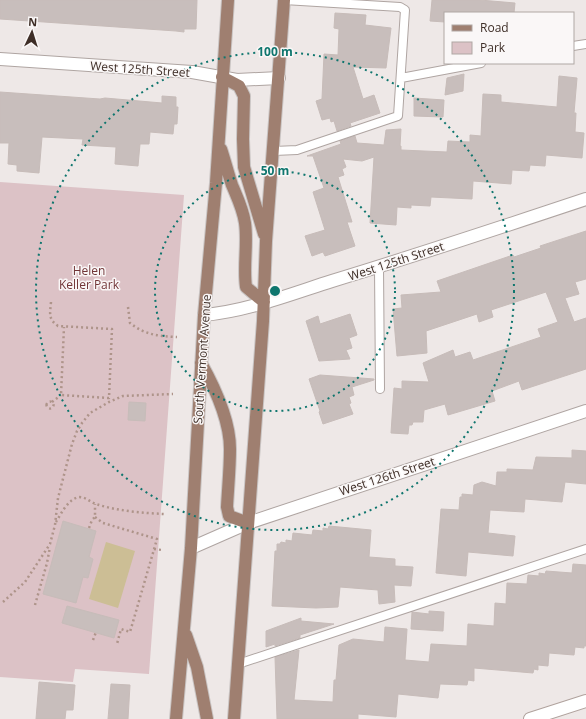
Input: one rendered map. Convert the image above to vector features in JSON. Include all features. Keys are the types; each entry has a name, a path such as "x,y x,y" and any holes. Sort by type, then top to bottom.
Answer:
{"main road":[{"name":"South Vermont Avenue","path":"176,719 185,630 204,315 219,142 228,0"},
{"path":"234,719 264,302 266,241 274,151 284,0"},
{"path":"222,77 240,86 244,96 244,167 266,241"},
{"path":"219,142 232,184 242,208 245,222 247,240 244,275 246,287 264,302"},
{"path":"201,363 213,384 226,424 230,448 227,507 229,516 248,523"},
{"path":"185,630 197,667 207,719"}],"street":[{"name":"West 125th Street","path":"0,58 192,72 237,80 279,78"},
{"name":"West 125th Street","path":"204,315 222,313 264,302 379,267 586,199"},
{"name":"West 126th Street","path":"190,548 248,523 586,411"},
{"path":"530,719 586,700"}],"lane":[{"path":"274,151 297,150 398,116 401,78 405,10 400,7 284,0"},
{"path":"574,46 586,44"},
{"path":"401,78 476,64"},
{"path":"379,267 380,389"},
{"path":"238,664 586,548"}],"path":[{"path":"51,302 50,316 52,322 58,326 112,329 109,402"},
{"path":"128,307 130,323 136,328 153,335 177,337"},
{"path":"61,395 64,327"},
{"path":"35,605 47,563 55,525 58,498 77,431 90,413 123,396 173,394"},
{"path":"52,402 61,395 109,398"},
{"path":"55,525 64,510 78,497 86,498 96,504 146,513 164,514"},
{"path":"89,528 95,517 96,504"},
{"path":"95,517 103,523 157,539 130,632 121,629 117,644"},
{"path":"3,602 25,582 50,544"},
{"path":"154,549 162,550"},
{"path":"94,640 96,632"}],"green space":[{"name":"Helen Keller Park","path":"0,182 184,195 149,674 75,669 73,682 0,677"}],"shaded area":[{"path":"106,542 135,551 118,608 89,599"}],"building":[{"path":"0,0 197,0 196,29 184,29 184,32 0,19"},
{"path":"432,0 480,0 515,3 514,12 444,12 444,22 430,21"},
{"path":"335,13 366,15 365,25 391,28 386,68 353,67 363,99 374,95 380,113 350,123 351,126 337,131 334,121 331,122 330,118 322,120 316,101 322,99 324,54 338,55 339,29 334,28"},
{"path":"464,74 463,91 445,95 447,78"},
{"path":"559,76 577,78 574,113 576,113 575,132 584,133 582,158 546,155 545,166 530,165 529,171 512,170 511,184 473,181 472,199 431,197 430,206 411,205 411,208 397,207 396,225 370,223 374,157 362,161 343,159 346,167 342,169 344,175 338,177 352,222 347,222 355,246 325,256 323,252 312,256 305,236 325,230 313,192 324,188 313,156 307,156 341,144 340,141 355,136 357,143 384,145 386,130 401,129 401,150 447,152 448,141 470,142 470,135 481,136 483,94 501,95 501,102 557,107"},
{"path":"0,92 162,103 162,96 176,97 176,107 178,107 177,124 174,124 173,134 150,132 149,144 140,144 138,166 115,164 116,147 82,145 83,139 42,137 39,173 17,171 17,165 8,164 9,143 0,143"},
{"path":"414,98 444,100 443,117 414,116"},
{"path":"586,231 586,279 575,282 579,294 565,298 574,322 586,318 586,369 522,390 519,381 492,391 495,401 448,415 445,404 424,410 423,422 413,422 412,425 409,425 408,434 391,433 394,388 402,389 402,381 429,382 423,363 453,350 455,357 470,352 473,360 541,337 538,329 558,322 546,292 491,310 493,317 479,322 477,314 426,331 427,353 397,356 393,309 402,308 401,295 441,292 437,281 513,255 514,257 541,248 540,246"},
{"path":"350,314 357,335 349,338 352,348 346,350 350,359 319,361 306,321 318,316 320,324"},
{"path":"320,375 374,380 352,387 354,395 349,397 351,403 349,404 353,414 323,424 309,379"},
{"path":"129,402 146,403 145,421 128,420"},
{"path":"572,450 586,451 586,484 565,482 562,502 525,499 524,512 490,510 488,533 515,536 513,556 468,552 466,576 436,573 441,509 459,510 460,497 462,497 462,494 473,495 474,485 482,482 496,486 497,472 507,472 507,469 533,470 536,457 572,458"},
{"path":"63,521 96,531 89,557 93,559 88,578 83,577 76,603 43,594"},
{"path":"329,526 371,530 369,557 395,559 395,566 413,567 411,586 394,585 395,602 379,604 378,590 340,587 338,607 316,608 272,606 275,551 277,551 277,544 280,544 281,542 286,543 286,540 292,541 293,533 312,535 313,530 323,531 323,528 328,529"},
{"path":"573,564 586,565 586,646 584,646 584,648 575,647 574,655 549,653 548,666 538,665 538,670 534,669 533,673 474,668 474,681 468,680 467,685 440,684 438,698 398,694 396,717 358,714 358,719 277,719 275,657 299,650 294,700 333,702 334,680 336,680 339,645 353,639 384,642 385,627 407,629 405,660 429,662 431,644 467,646 468,624 494,626 495,603 506,604 507,583 527,584 528,575 539,576 539,573 545,574 546,571 572,573"},
{"path":"67,606 119,620 114,638 62,623"},
{"path":"429,611 444,612 443,631 411,629 412,612 429,614"},
{"path":"301,618 301,621 334,624 300,635 300,638 275,646 275,644 266,647 266,631"},
{"path":"39,682 75,685 73,710 66,710 65,719 36,719"},
{"path":"111,684 130,685 128,719 108,719"}]}
